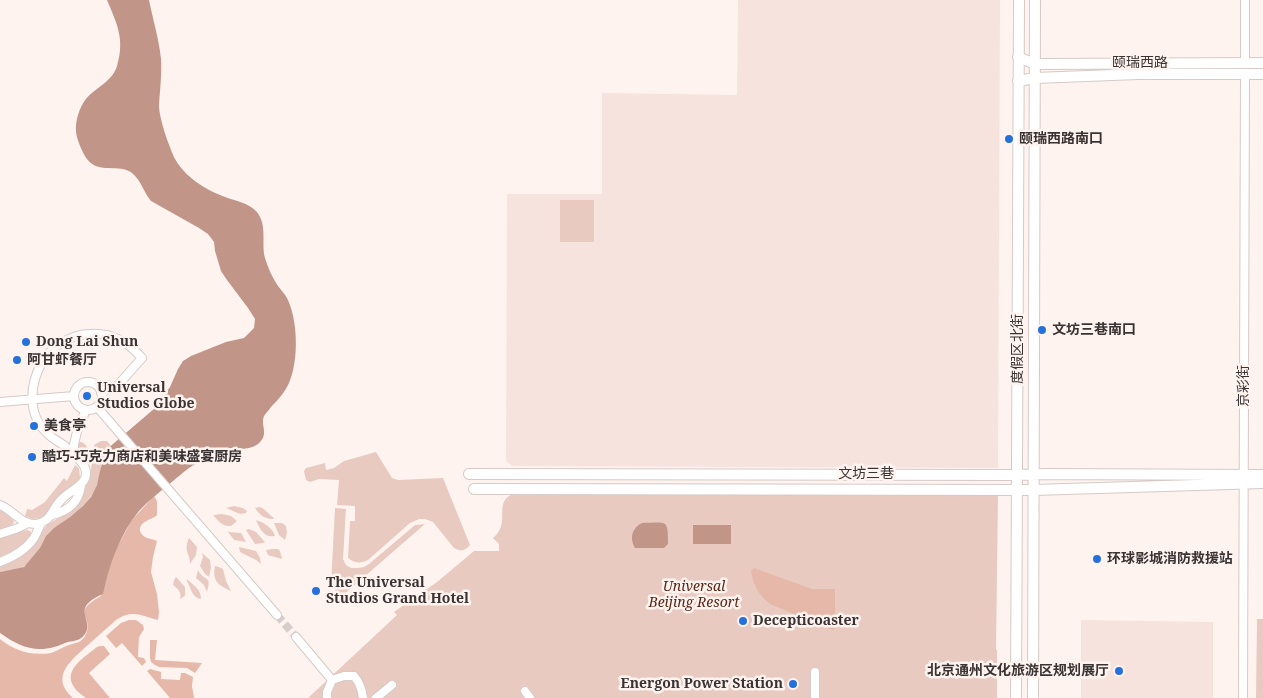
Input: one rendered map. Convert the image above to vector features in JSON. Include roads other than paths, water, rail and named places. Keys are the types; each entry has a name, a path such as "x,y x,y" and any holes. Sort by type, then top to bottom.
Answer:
{"main road":[{"name":"度假区北街","path":"1016,698 1019,0"},
{"name":"度假区北街","path":"1033,698 1035,0"},
{"name":"颐瑞西路","path":"1018,57 1035,64 1263,62"},
{"name":"颐瑞西路","path":"1018,81 1035,78 1138,74 1263,74"},
{"name":"文坊三巷","path":"469,474 1033,474 1244,479 1263,483"},
{"name":"文坊三巷","path":"474,489 1033,490 1244,479 1263,475"}],"street":[{"path":"1245,0 1245,62"},
{"name":"京彩街","path":"1243,698 1245,74"},
{"path":"0,505 18,518 28,523 36,524 45,521 52,515 61,499 81,485 84,479 85,465 49,435 39,423 34,412 31,399 38,371 44,359 60,343 74,337 104,334 118,339 131,347 142,358 118,385 101,393"},
{"path":"87,382 96,386 101,393 100,402 90,410 78,406 75,403 74,396 76,389 87,382"},
{"path":"0,402 74,396"},
{"path":"97,406 277,615"},
{"path":"72,454 76,430 86,410"},
{"path":"0,562 25,549 35,536 41,522"},
{"path":"0,534 28,523"},
{"path":"296,637 332,680"},
{"path":"815,672 815,698"},
{"path":"326,698 332,680 344,676 354,676 359,681 362,688 362,698"},
{"path":"376,698 392,685"},
{"path":"525,691 530,698"}],"tunnel":[{"path":"277,615 296,637"}],"place":[{"name":"颐瑞西路南口","path":"1009,139"},
{"name":"文坊三巷南口","path":"1042,330"},
{"name":"Dong Lai Shun","path":"26,342"},
{"name":"阿甘虾餐厅","path":"17,360"},
{"name":"Universal Studios Globe","path":"87,396"},
{"name":"美食亭","path":"34,426"},
{"name":"酷巧-巧克力商店和美味盛宴厨房","path":"32,457"},
{"name":"环球影城消防救援站","path":"1097,559"},
{"name":"The Universal Studios Grand Hotel","path":"316,591"},
{"name":"Decepticoaster","path":"743,621"},
{"name":"北京通州文化旅游区规划展厅","path":"1119,671"},
{"name":"Energon Power Station","path":"793,684"}],"park label":[{"name":"Universal Beijing Resort","path":"694,596"}]}
